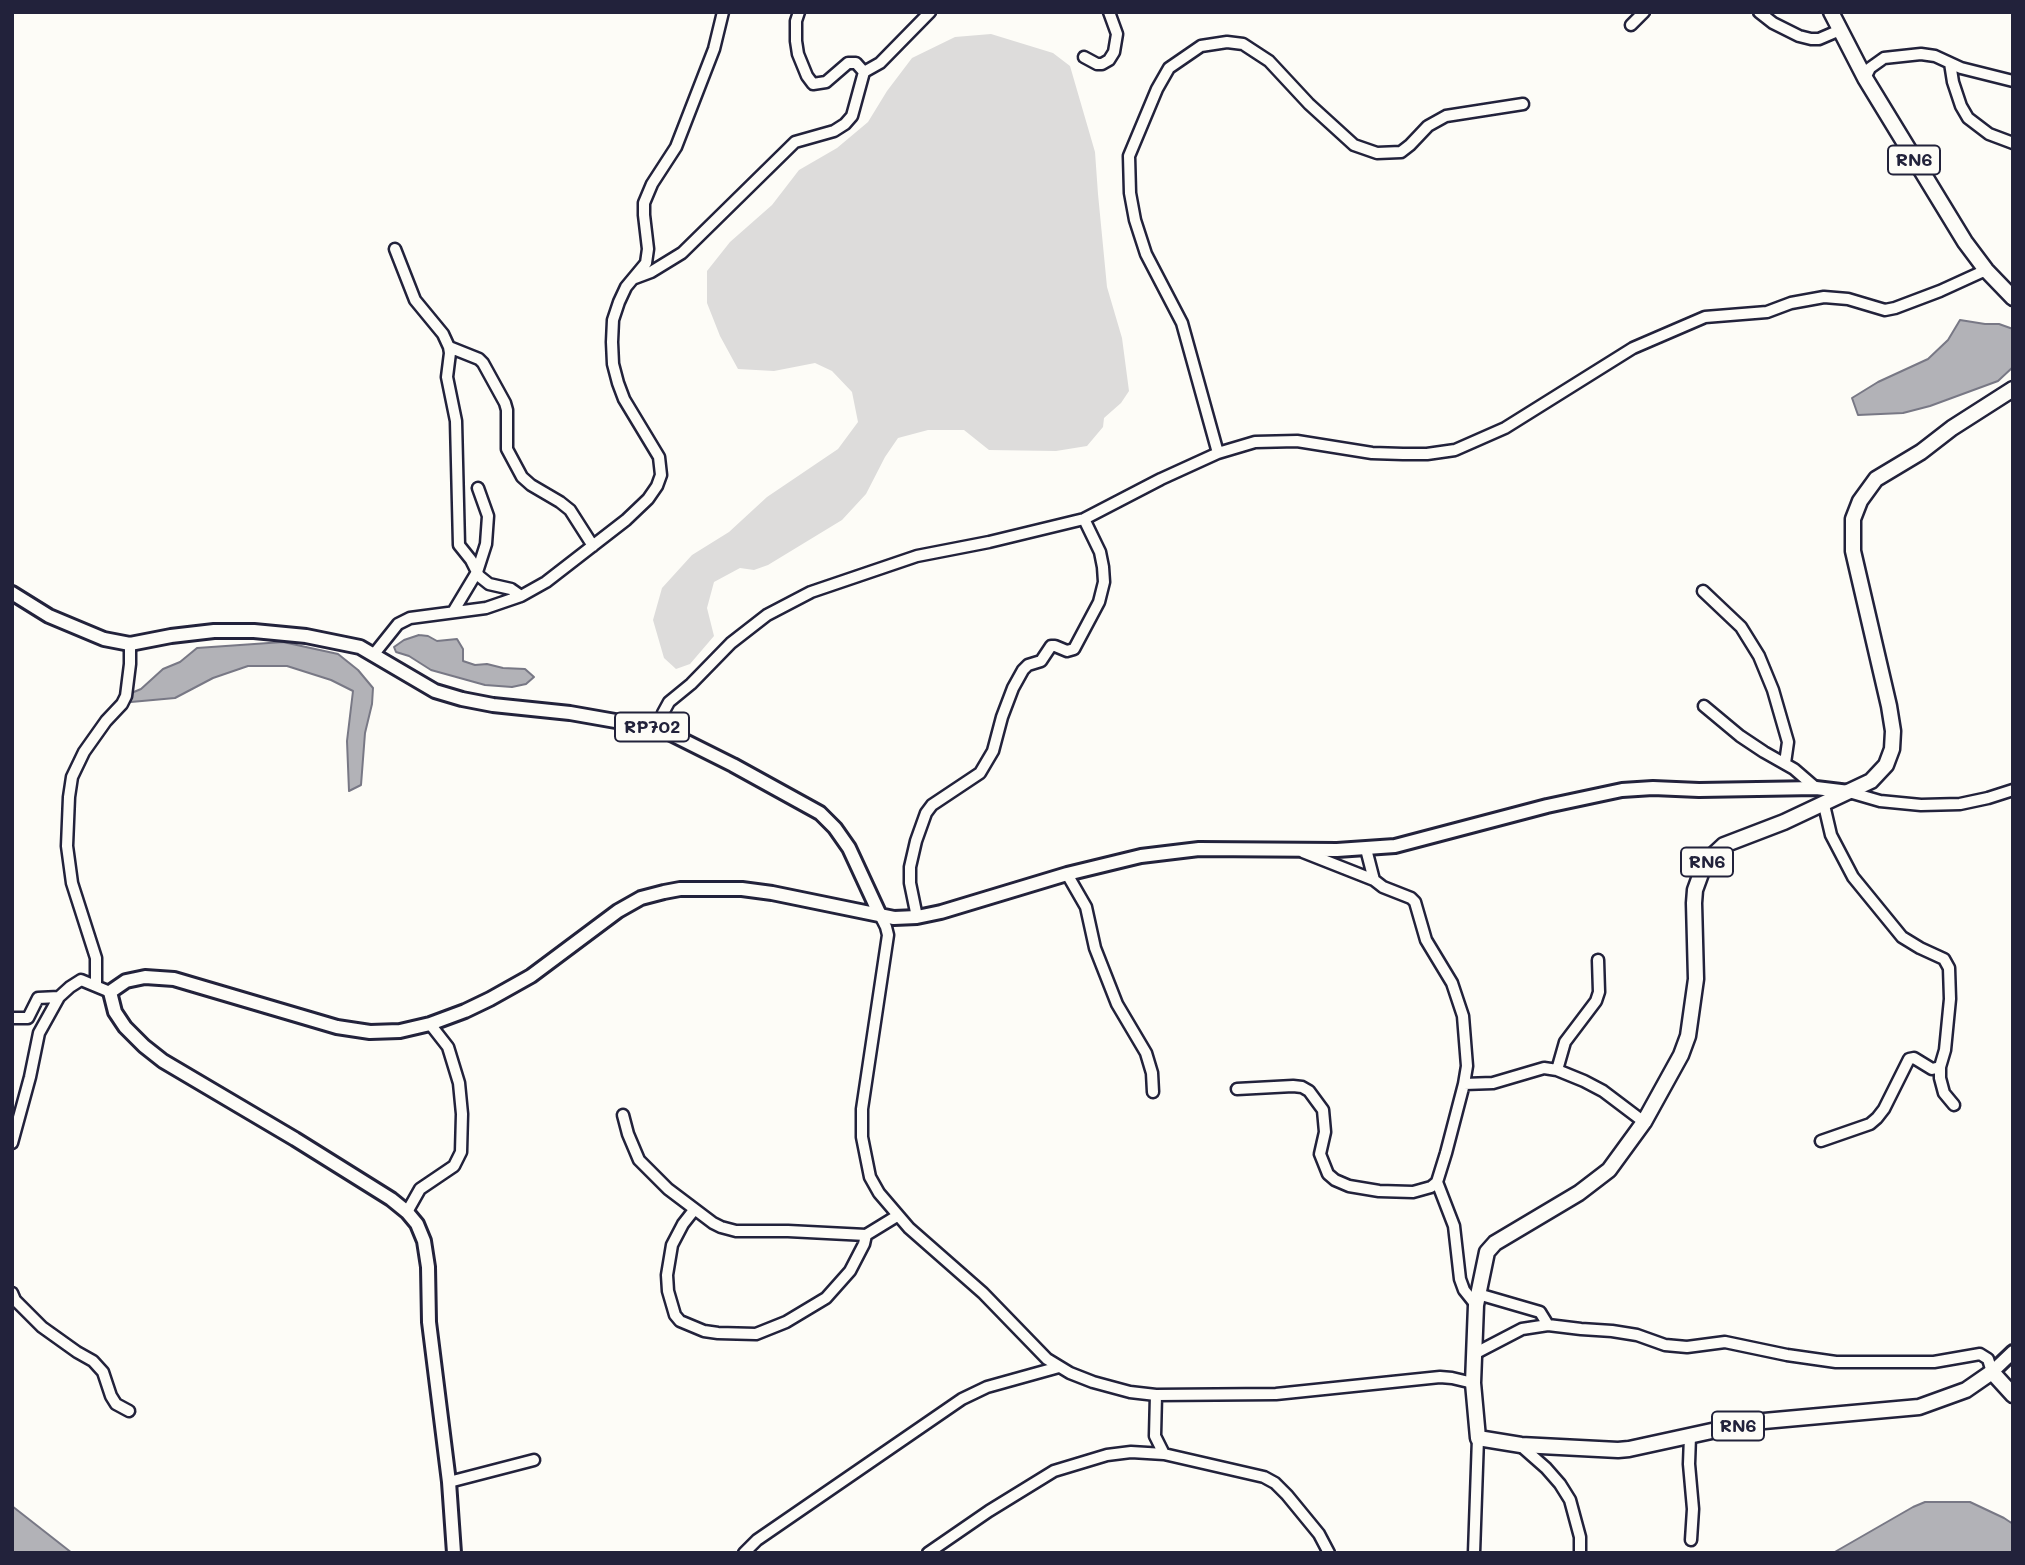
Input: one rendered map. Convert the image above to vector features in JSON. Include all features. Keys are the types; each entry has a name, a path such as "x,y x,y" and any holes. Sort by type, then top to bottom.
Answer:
{"highway":[{"name":"RN6","path":"1831,12 1865,78 1952,221 1986,270 2013,298"},
{"name":"RN6","path":"1992,1372 1966,1390 1919,1407 1753,1422 1618,1450 1521,1445 1478,1438 1474,1354 1477,1300 1485,1256 1490,1247 1579,1193 1609,1170 1644,1122 1682,1055 1688,1037 1696,979 1695,890 1703,868 1724,845 1824,805 1871,781 1886,765 1892,748 1893,731 1853,551 1853,519 1860,501 1877,479 2013,389"},
{"path":"1992,1372 2013,1395"}],"main road":[{"name":"RP702","path":"12,593 49,616 104,639 130,644 214,631 254,631 306,636 360,647 435,691 462,699 570,713 661,729 820,813 849,848 880,915"},
{"path":"454,1553 449,1482 429,1322 428,1267 424,1241 417,1224 391,1199 163,1061 125,1027 115,1012 110,992 125,981 145,977 174,979 337,1027 370,1032 400,1031 465,1012 490,999 531,976 618,911 641,898 664,892 742,889 894,918 917,917 1132,858 1199,849 1366,849 1395,846 1547,806 1622,790 1816,788 1849,792"},
{"path":"1992,1372 2013,1352"}],"street":[{"path":"374,654 398,624 410,618 486,608 521,597 546,582 626,520 648,499 657,486 661,475 659,457 624,399 613,363 613,320 622,295 646,263 648,249 644,203 652,184 676,147 714,49 723,12"},
{"path":"799,12 796,41 798,54 813,84 826,82 848,63 856,63 864,72"},
{"path":"635,278 651,272 682,253 795,142 834,131 845,124 852,116 864,72 880,63 930,12"},
{"path":"1084,57 1102,64 1109,60 1114,52 1117,34 1109,12"},
{"path":"1631,25 1644,12"},
{"path":"1759,12 1799,36 1811,39 1819,39 1840,30"},
{"path":"1218,453 1182,323 1146,254 1130,193 1129,156 1157,89 1169,68 1201,46 1227,42 1243,44 1269,61 1309,104 1354,145 1377,153 1401,152 1428,126 1446,116 1523,104"},
{"path":"1865,78 1870,68 1884,58 1922,54 2013,81"},
{"path":"1950,63 1953,82 1968,118 1989,134 2013,143"},
{"path":"395,249 415,300 443,334 449,347 447,377 456,421 458,545 489,584 511,589 521,597"},
{"path":"661,729 663,713 669,702 691,684 731,643 767,615 811,592 917,556 1084,519 1218,453 1255,442 1297,440 1372,453 1415,454 1455,450 1505,428 1633,348 1705,317 1767,312 1791,303 1824,297 1848,299 1885,310 1940,291 1986,270"},
{"path":"449,347 483,363 505,403 507,449 522,477 570,510 593,546"},
{"path":"453,612 477,572 486,544 486,508 478,488"},
{"path":"917,917 910,883 910,867 926,813 932,805 980,773 993,751 1002,717 1023,670 1028,665 1041,661 1051,646 1067,651 1074,649 1099,601 1104,582 1103,567 1100,552 1084,519"},
{"path":"1703,591 1741,627 1759,656 1773,690 1788,742 1785,763"},
{"path":"96,986 96,958 72,883 67,846 69,797 72,777 84,752 122,704 130,664 130,644"},
{"path":"1704,706 1740,736 1785,763 1816,788"},
{"path":"1849,792 1880,801 1921,805 1960,804 1988,799 2013,790"},
{"path":"1824,805 1831,835 1853,877 1902,937 1944,959 1949,968 1950,999 1940,1078 1944,1093 1954,1105"},
{"path":"1366,849 1374,880"},
{"path":"1237,1089 1293,1086 1309,1091 1323,1110 1325,1132 1320,1154 1328,1174 1335,1180 1349,1186 1379,1191 1413,1192 1437,1182 1467,1066 1463,1016 1452,983 1426,940 1415,902 1374,880 1298,850"},
{"path":"1067,874 1086,906 1095,948 1116,1003 1146,1053 1153,1073 1153,1093"},
{"path":"880,915 888,935 862,1109 862,1137 870,1177 897,1216 983,1293 1034,1347 1059,1367 1093,1382 1130,1392 1156,1395 1276,1394 1440,1377 1474,1383"},
{"path":"1557,1070 1565,1042 1596,1000 1598,960"},
{"path":"12,1143 39,1033 59,997 81,980 110,992"},
{"path":"12,1018 28,1018 38,998 59,997"},
{"path":"407,1212 420,1189 454,1166 461,1152 461,1098 452,1058 443,1039 430,1024"},
{"path":"1821,1141 1870,1124 1877,1118 1909,1059 1914,1058 1932,1069 1940,1067"},
{"path":"1464,1084 1493,1083 1544,1068 1557,1070 1604,1091 1644,1122"},
{"path":"623,1115 639,1160 667,1189 713,1223 736,1231 866,1235 897,1216"},
{"path":"1437,1182 1454,1226 1460,1279 1464,1290 1477,1300 1540,1312 1548,1325"},
{"path":"694,1210 682,1224 672,1245 667,1275 668,1291 675,1315 680,1321 704,1331 736,1335 756,1334 805,1311 826,1298 840,1284 850,1271 866,1235"},
{"path":"12,1293 15,1300 42,1327 98,1366 116,1404 129,1411"},
{"path":"1474,1354 1522,1329 1548,1325 1625,1333 1665,1345 1687,1347 1726,1342 1836,1362 1934,1362 1980,1354 1988,1359 1992,1372"},
{"path":"744,1553 757,1540 962,1399 987,1388 1059,1367"},
{"path":"1147,1454 1155,1436 1156,1395"},
{"path":"1155,1436 1164,1454"},
{"path":"1690,1436 1689,1464 1693,1509 1691,1540"},
{"path":"1474,1553 1478,1438"},
{"path":"1521,1445 1546,1468 1570,1500 1580,1537 1580,1553"},
{"path":"928,1553 1054,1471 1107,1455 1131,1452 1164,1454 1264,1477 1287,1495 1319,1534 1329,1553"},
{"path":"449,1482 534,1460"}],"shaded area":[{"path":"991,34 1053,53 1070,66 1095,152 1107,287 1122,338 1129,391 1121,403 1104,418 1103,427 1087,446 1056,451 989,450 964,430 928,430 898,438 866,494 842,520 768,565 754,570 740,568 714,582 707,608 714,636 690,664 676,669 664,658 653,620 662,588 692,555 729,532 767,497 838,449 858,422 852,392 832,371 815,363 774,371 738,369 720,336 707,303 707,271 730,242 772,205 799,170 837,148 868,122 912,58 955,37"},
{"path":"1960,320 1999,324 2013,329 2013,367 1998,381 1930,406 1903,413 1858,415 1852,398 1878,382 1928,359 1948,340"},
{"path":"419,635 437,641 457,639 463,649 463,661 475,665 525,669 534,677 526,684 512,687 485,685 431,670 409,656 396,652 394,647"},
{"path":"283,642 338,654 358,670 373,688 365,733 361,785 349,791 347,741 353,691 331,680 287,666 248,666 213,678 175,698 131,702 129,694 141,689 163,669 180,662 197,648"},
{"path":"1925,1502 1970,1502 2004,1518 2013,1524 2013,1553 1833,1553 1913,1507"},
{"path":"12,1506 72,1553 12,1553"}]}
